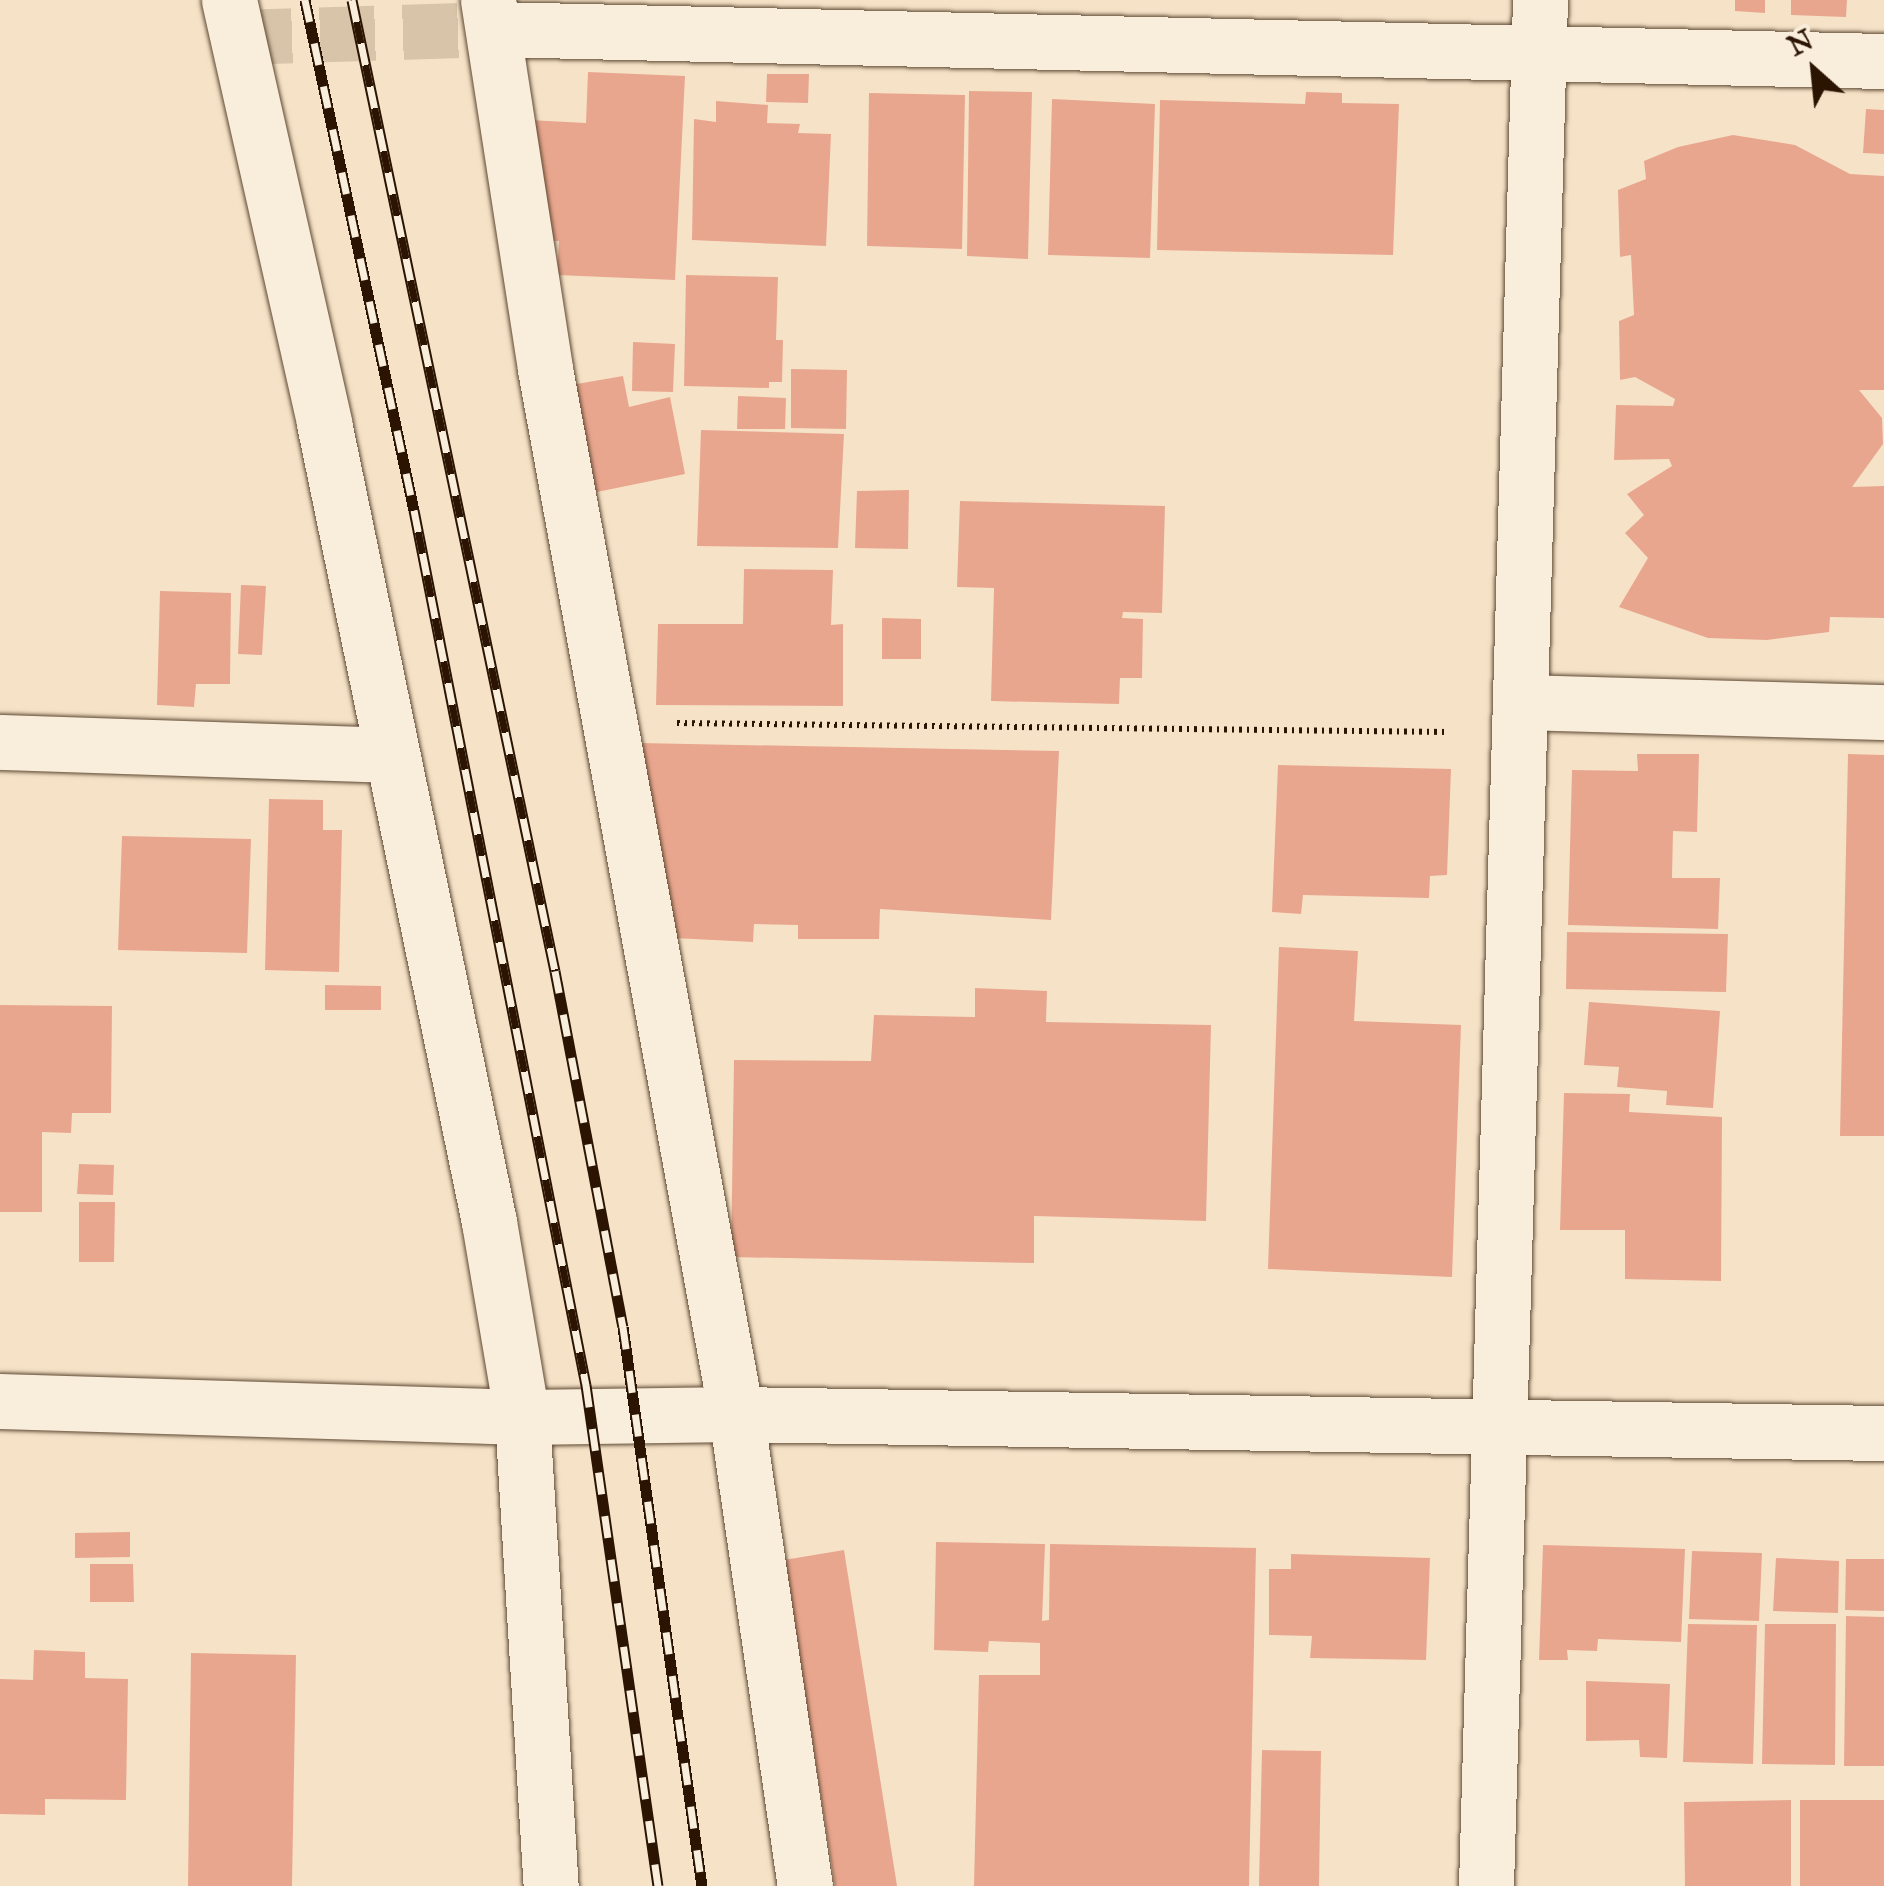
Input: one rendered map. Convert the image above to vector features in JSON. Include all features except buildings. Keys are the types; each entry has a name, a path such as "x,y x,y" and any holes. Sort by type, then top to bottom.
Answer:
{"street":[{"path":"229,0 324,424 389,755 489,1222 522,1417 551,1886"},
{"path":"1486,1886 1540,0"},
{"path":"806,1886 736,1414 545,369 491,14 1539,56 1884,60"},
{"path":"1521,716 1884,712"},
{"path":"0,742 389,755"},
{"path":"0,1400 522,1417 736,1414 1884,1433"}],"path":[{"path":"610,724 1521,716"}],"tunnel":[{"path":"237,37 494,29"}],"railway":[{"path":"305,0 414,510 586,1385 658,1886"},
{"path":"352,0 555,971 623,1327 702,1886"}]}
